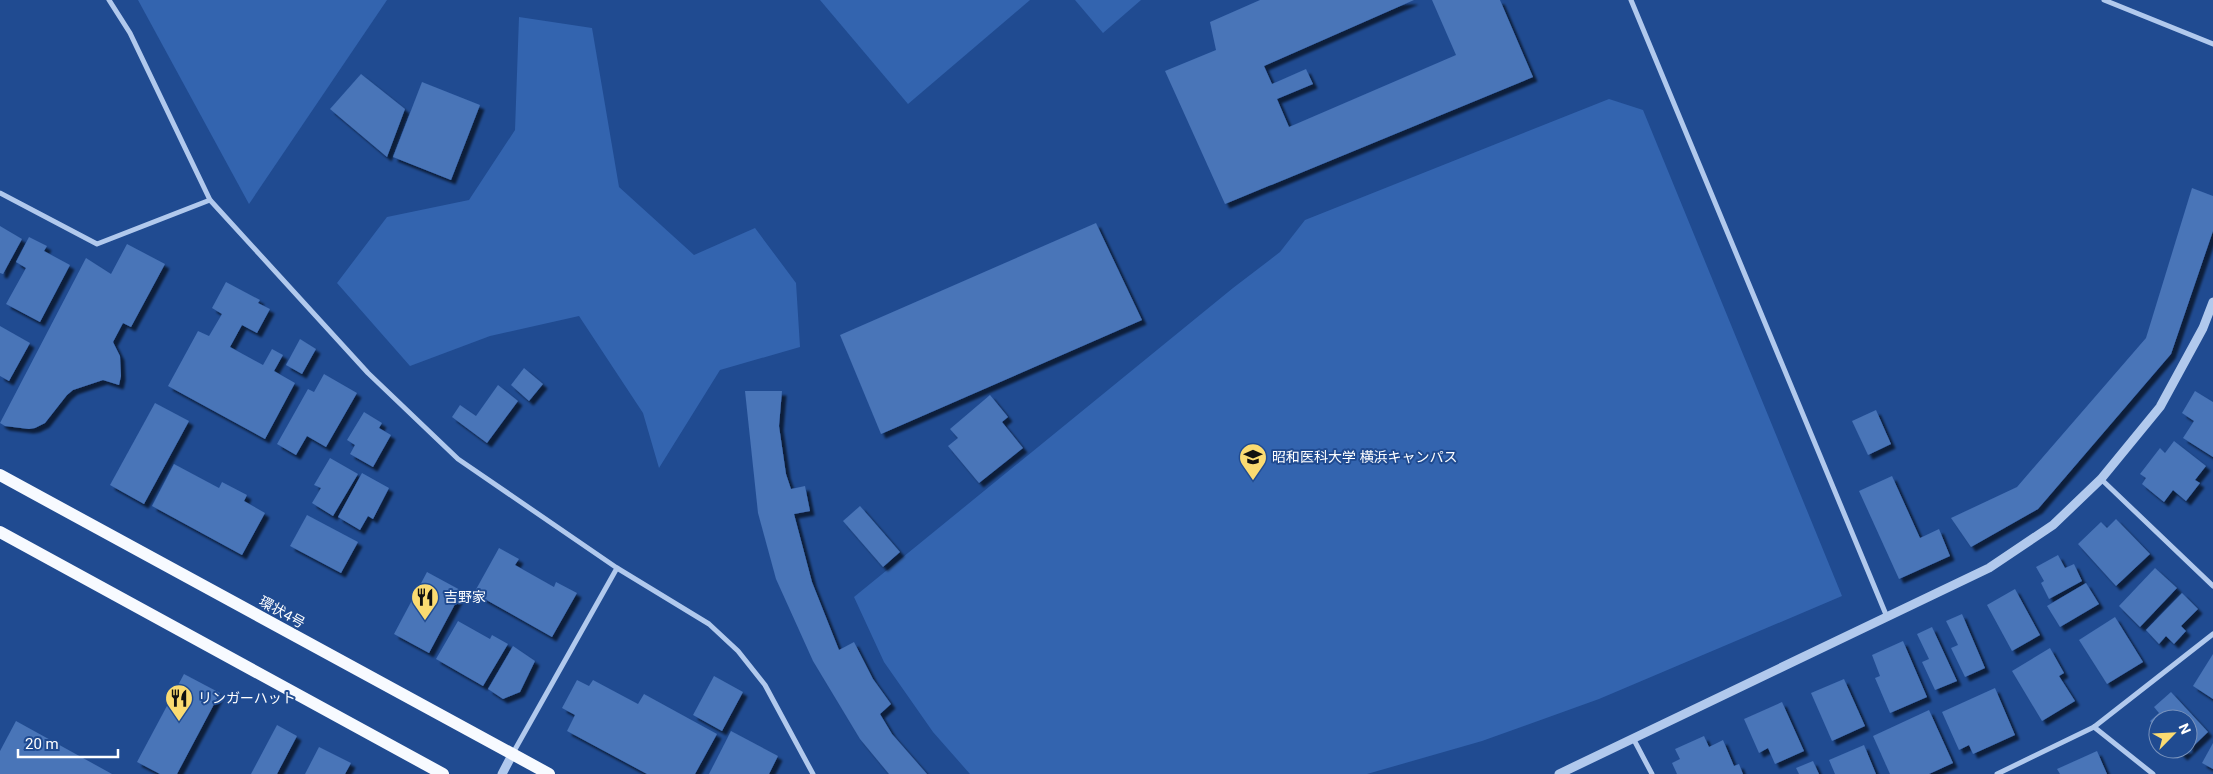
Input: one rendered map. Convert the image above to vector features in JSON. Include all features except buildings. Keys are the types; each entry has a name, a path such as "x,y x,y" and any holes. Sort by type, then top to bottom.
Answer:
{"main road":[{"name":"環状4号","path":"0,475 549,774"},
{"path":"0,532 443,774"}],"street":[{"path":"109,0 130,33 210,200 368,373 458,459 617,568 709,624 738,651 765,685 813,774"},
{"path":"1631,0 1887,617"},
{"path":"2104,0 2213,44"},
{"path":"0,193 97,244 210,200"},
{"path":"1559,774 1989,568 2053,525 2102,479 2160,407 2203,328 2213,302"},
{"path":"2102,479 2213,586"},
{"path":"502,774 617,568"},
{"path":"1997,774 2094,727 2213,634"},
{"path":"2094,727 2153,774"},
{"path":"1633,738 1652,774"}],"shaded area":[{"path":"138,0 387,0 249,204"},
{"path":"820,0 1030,0 908,104"},
{"path":"1075,0 1141,0 1103,33"},
{"path":"519,17 592,28 619,187 694,255 755,228 796,283 800,347 720,370 659,468 643,413 579,316 490,336 410,366 337,283 387,217 469,200 515,130"},
{"path":"1609,99 1643,110 1842,596 1599,699 1482,741 1367,774 970,774 933,732 884,662 854,597 1233,288 1280,252 1305,220"}],"place":[{"name":"昭和医科大学 横浜キャンパス","path":"1253,481"},
{"name":"吉野家","path":"425,621"},
{"name":"リンガーハット","path":"179,722"}]}
